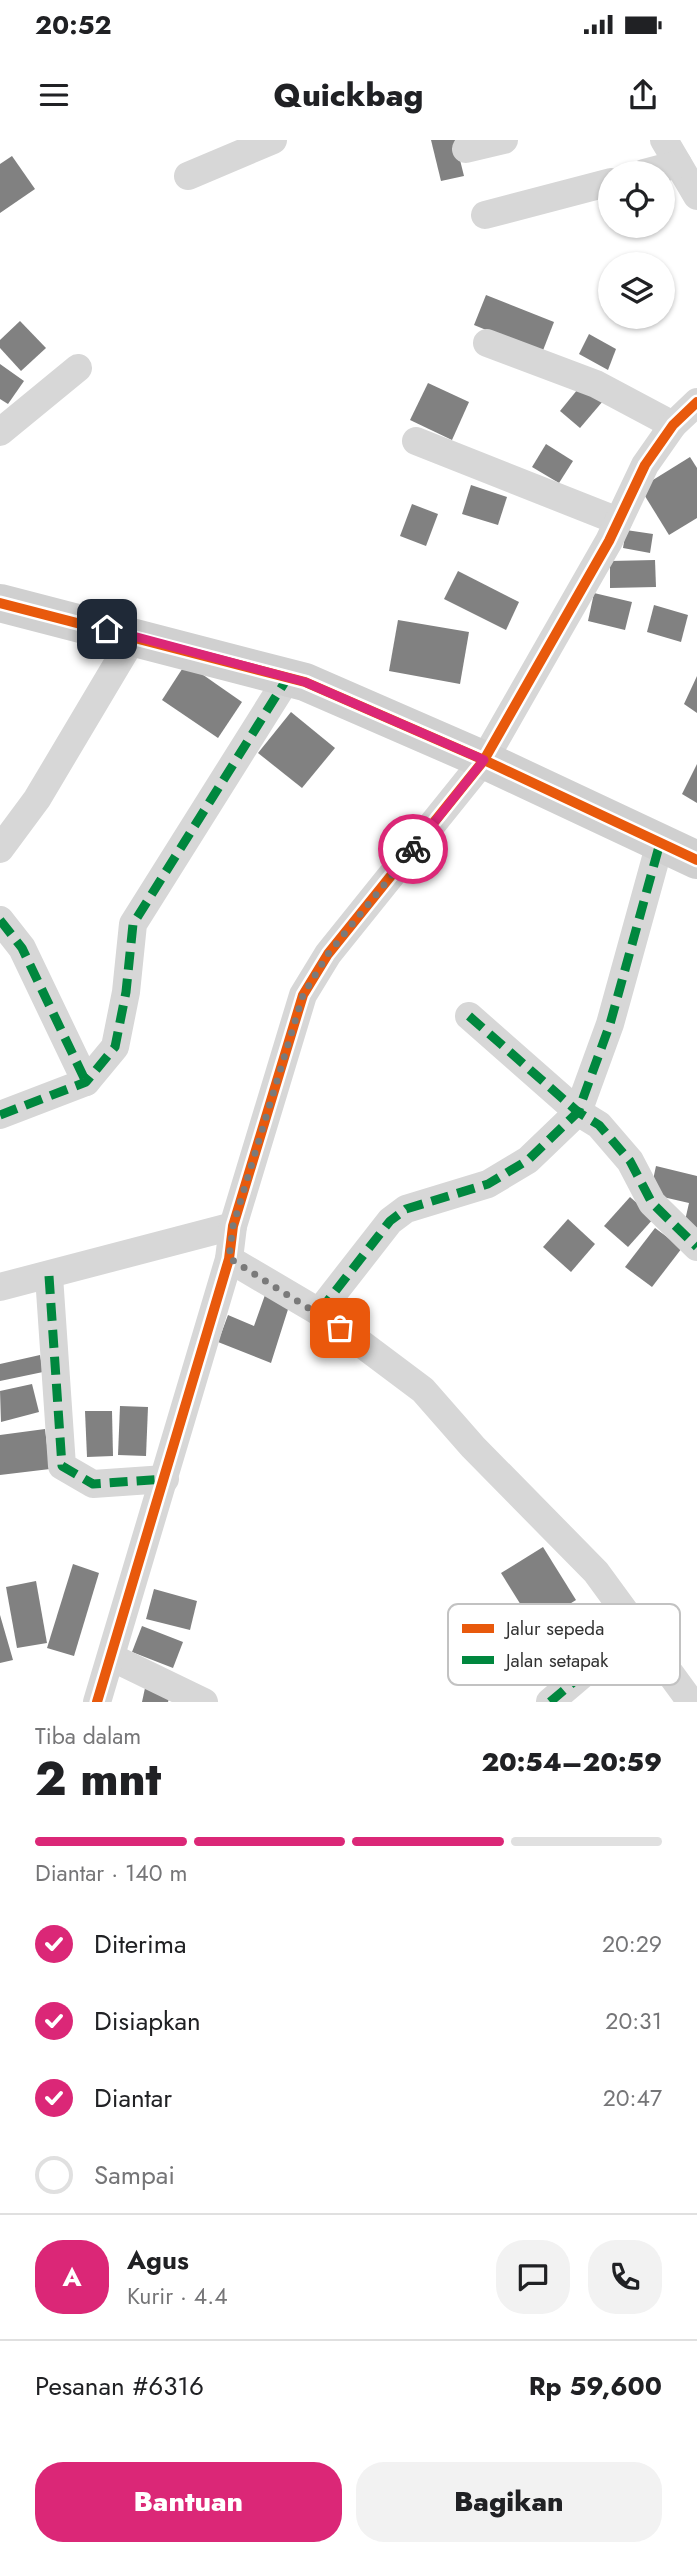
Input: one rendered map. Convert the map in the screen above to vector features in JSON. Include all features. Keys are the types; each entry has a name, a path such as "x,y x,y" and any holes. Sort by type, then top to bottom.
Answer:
{"street":[{"path":"188,176 274,140"},
{"path":"466,149 504,140"},
{"path":"664,140 697,196"},
{"path":"485,215 598,185"},
{"path":"487,343 596,384 673,425"},
{"path":"0,432 78,368"},
{"path":"97,1702 113,1658 229,1258 233,1226 303,995 328,954 484,760 618,521 645,465 673,425 697,402"},
{"path":"416,441 618,521"},
{"path":"0,603 288,677 484,760 697,860"},
{"path":"0,849 37,799 134,636"},
{"path":"0,1115 86,1082 102,1066 115,1046 133,924 288,677"},
{"path":"319,1312 398,1215 406,1209 488,1184 528,1160 578,1112 617,999 660,843"},
{"path":"0,920 22,948 86,1082"},
{"path":"469,1016 578,1112 599,1125 619,1145 652,1203 697,1247"},
{"path":"0,1287 233,1226"},
{"path":"229,1258 319,1312 423,1390 472,1447 596,1572 619,1604"},
{"path":"49,1276 62,1466 93,1484 165,1479"},
{"path":"113,1658 204,1702"},
{"path":"550,1702 570,1685"},
{"path":"678,1685 691,1702"}],"building":[{"path":"431,140 455,140 464,176 441,181"},
{"path":"12,156 35,189 0,213 0,164"},
{"path":"486,295 554,322 542,353 474,325"},
{"path":"20,321 46,348 21,371 0,348 0,340"},
{"path":"589,334 616,349 608,370 579,354"},
{"path":"0,364 24,381 8,404 0,399"},
{"path":"428,383 469,402 452,440 410,420"},
{"path":"582,384 603,401 580,428 560,411"},
{"path":"546,444 573,461 559,483 532,467"},
{"path":"690,457 697,468 697,518 669,535 640,488"},
{"path":"471,485 507,497 498,525 462,514"},
{"path":"412,504 438,514 426,546 400,536"},
{"path":"626,530 653,534 650,553 623,548"},
{"path":"655,560 656,587 610,588 610,561"},
{"path":"458,571 519,602 506,630 444,599"},
{"path":"594,593 632,602 625,630 588,621"},
{"path":"654,605 688,615 681,642 647,632"},
{"path":"398,620 469,632 460,684 389,671"},
{"path":"186,663 242,702 218,738 162,700"},
{"path":"697,676 697,713 684,704"},
{"path":"291,712 335,748 302,788 258,753"},
{"path":"697,764 697,803 682,794"},
{"path":"656,1166 697,1176 697,1228 684,1225 689,1203 650,1194"},
{"path":"630,1197 654,1218 628,1247 604,1226"},
{"path":"568,1219 595,1244 571,1272 543,1247"},
{"path":"655,1228 682,1248 652,1287 625,1267"},
{"path":"265,1295 290,1303 271,1363 218,1342 228,1315 254,1326"},
{"path":"40,1355 43,1372 0,1381 0,1364"},
{"path":"32,1384 39,1412 1,1422 0,1391"},
{"path":"120,1406 148,1407 146,1456 118,1455"},
{"path":"85,1411 112,1411 113,1456 87,1457"},
{"path":"45,1429 50,1469 0,1475 0,1435"},
{"path":"543,1547 576,1600 570,1604 520,1604 501,1573"},
{"path":"73,1564 99,1573 74,1656 47,1648"},
{"path":"36,1581 47,1643 17,1648 6,1587"},
{"path":"154,1589 197,1601 190,1630 146,1619"},
{"path":"0,1615 13,1660 0,1663"},
{"path":"142,1626 183,1642 173,1668 132,1652"},
{"path":"145,1688 170,1695 168,1702 142,1702"}],"marked path":[{"path":"0,1115 86,1082 115,1047 126,992 133,924 288,677"},
{"path":"319,1312 390,1221 406,1209 488,1184 528,1160 578,1112 610,1024 660,843"},
{"path":"0,920 22,948 86,1082"},
{"path":"469,1016 578,1112 599,1125 630,1161 652,1203 697,1247"},
{"path":"49,1276 62,1466 93,1484 165,1479"},
{"path":"550,1702 570,1685"}],"cycle path":[{"path":"97,1702 229,1259 233,1226 303,995 328,954 484,760 609,541 645,465 673,425 697,402"},
{"path":"0,603 305,682 484,760 697,860"}],"way so far":[{"path":"340,1328 319,1312 229,1258 233,1226 269,1099 303,995 328,954 413,849"}],"route":[{"path":"107,629 305,682 484,760 413,849"}]}
